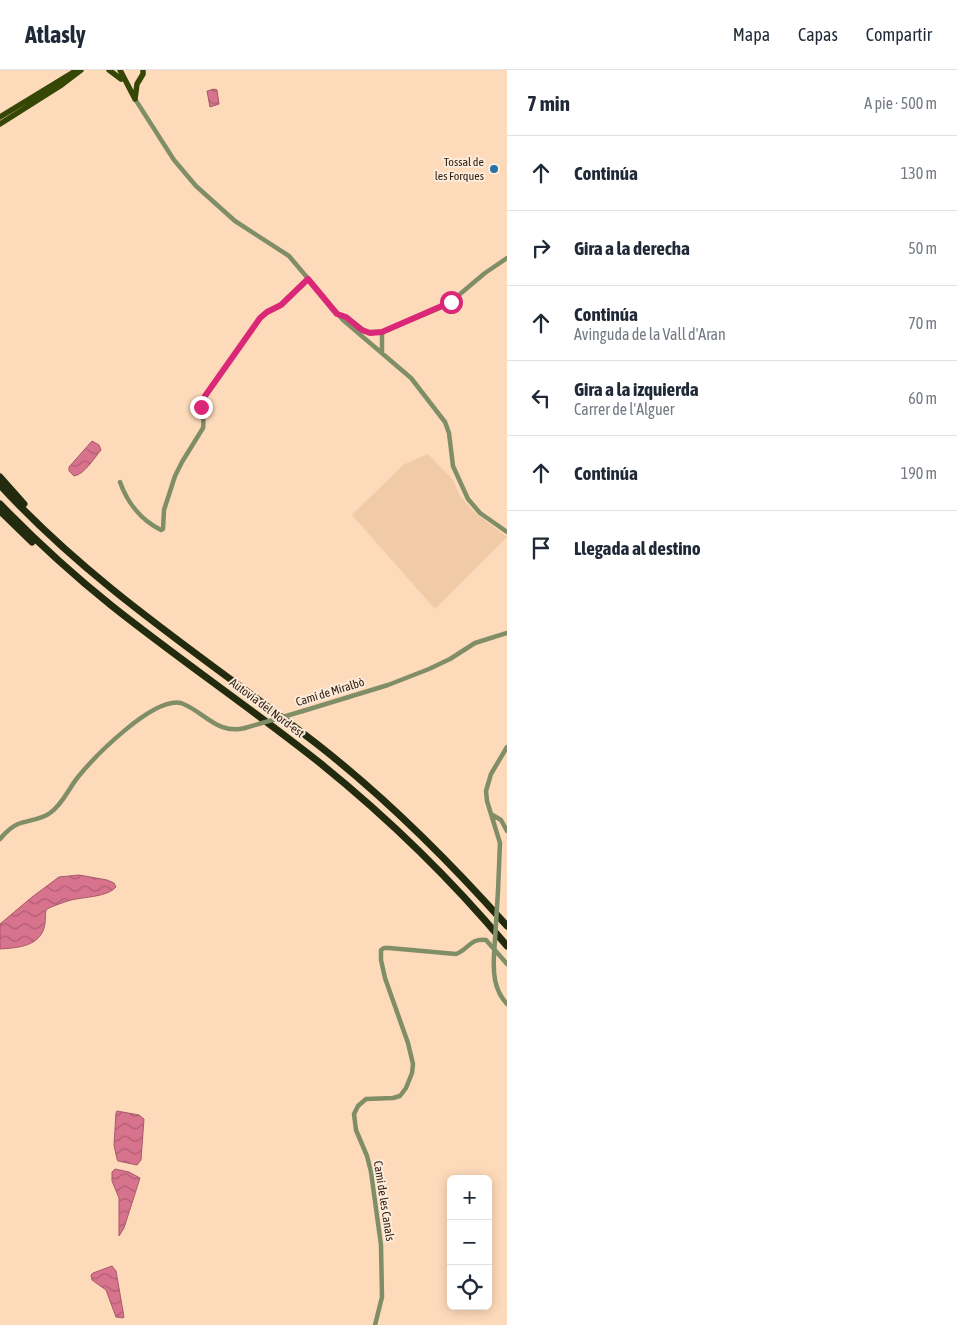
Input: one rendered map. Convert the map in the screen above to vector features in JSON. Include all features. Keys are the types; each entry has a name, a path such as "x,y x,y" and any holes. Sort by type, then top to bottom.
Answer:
{"highway":[{"path":"0,477 53,534 56,540"},
{"name":"Autovia del Nord-est","path":"0,485 32,519 153,622 296,728 360,779 428,842 507,926"},
{"name":"Autovia del Nord-est","path":"0,504 41,545 83,582 178,656 294,742 369,804 455,887 507,946"},
{"path":"0,511 34,544 94,596 162,649 178,656"}],"main road":[{"path":"0,116 76,70"},
{"path":"0,124 60,86 81,70"},
{"path":"109,70 128,86"},
{"path":"120,70 135,99"},
{"path":"128,86 135,82 143,70"},
{"path":"124,77 135,82"},
{"path":"135,82 135,99"}],"street":[{"path":"135,99 167,151 189,179 227,215 289,256 337,314 352,329 408,375 445,422 449,433 453,466 470,503 480,513 507,532"},
{"path":"337,314 346,317 366,332 382,332 447,305 485,273 507,258"},
{"path":"120,482 125,496 133,507 156,527 161,530 163,529 164,510 175,476 203,428 204,422 201,407 203,400 260,318 279,306 308,279"},
{"path":"382,332 382,353"},
{"name":"Camí de Miralbò","path":"0,839 17,825 51,813 93,760 139,719 163,705 173,702 181,703 224,729 245,728 388,685 444,663 475,643 507,633"},
{"path":"507,747 491,774 486,788 487,801 500,843 494,979 499,993 507,1004"},
{"path":"491,814 501,820 507,831"},
{"name":"Camí de les Canals","path":"375,1325 382,1297 381,1245 370,1167 356,1130 354,1114 358,1106 366,1099 400,1096 412,1073 414,1064 383,971 380,952 384,948 456,954 462,952 474,941 486,940 507,964"}],"shaded area":[{"path":"428,454 453,480 460,496 474,512 507,537 435,609 352,515 403,465"}],"water":[{"path":"217,90 219,104 210,107 207,91"},
{"path":"92,441 99,445 101,450 86,469 74,476 69,471 69,467"},
{"path":"79,875 107,880 114,883 116,887 101,895 71,900 49,908 46,910 45,923 40,936 24,946 0,949 0,924 59,877"},
{"path":"117,1111 139,1115 144,1119 141,1160 137,1165 118,1161 117,1159 114,1145"},
{"path":"115,1169 129,1172 140,1178 124,1228 119,1236 119,1198 112,1181 112,1172"},
{"path":"112,1266 116,1271 123,1318 116,1317 106,1290 92,1280 91,1275 93,1273"}],"place":[{"name":"Tossal de les Forques","path":"494,169"}],"route":[{"path":"201,407 205,396 260,318 281,305 308,279 337,314 346,317 362,330 370,333 382,332 451,302"}]}
